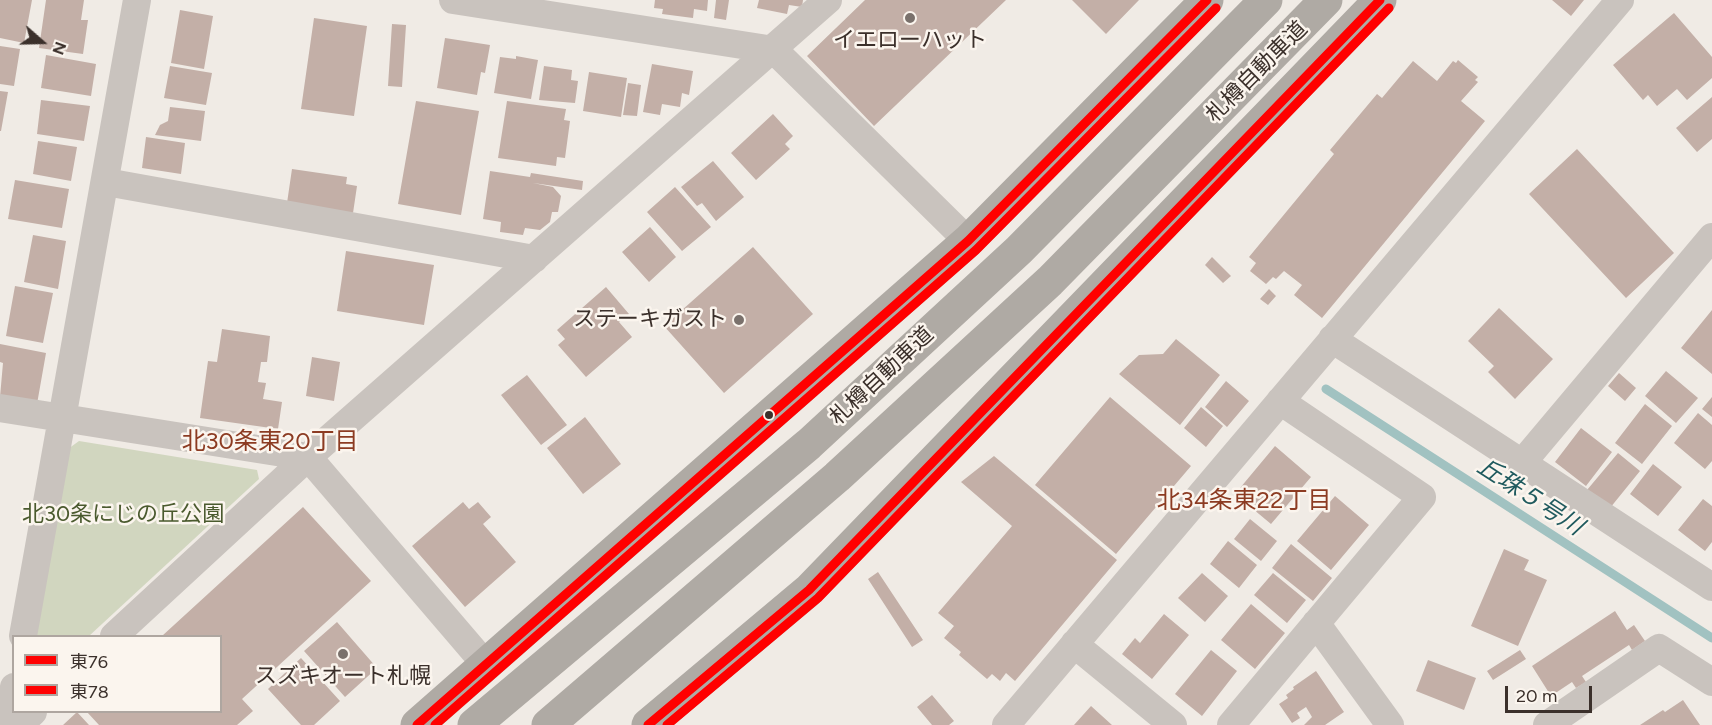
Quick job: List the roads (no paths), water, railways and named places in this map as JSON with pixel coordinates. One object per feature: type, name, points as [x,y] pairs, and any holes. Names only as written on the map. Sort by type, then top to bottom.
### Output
[{"type":"highway","points":[[417,725],[968,241],[1207,0]]},
{"type":"highway","name":"札樽自動車道","points":[[474,725],[818,436],[1018,250],[1266,0]]},
{"type":"highway","name":"札樽自動車道","points":[[548,725],[837,477],[1050,281],[1326,0]]},
{"type":"highway","points":[[648,725],[808,590],[1380,0]]},
{"type":"street","points":[[23,635],[137,0]]},
{"type":"street","points":[[453,0],[610,11],[774,50],[968,241]]},
{"type":"street","points":[[115,635],[308,457],[774,50],[828,0]]},
{"type":"street","points":[[1006,725],[1620,0]]},
{"type":"street","points":[[106,182],[534,259]]},
{"type":"street","points":[[1522,463],[1708,252]]},
{"type":"street","points":[[1332,339],[1712,588]]},
{"type":"street","points":[[1231,725],[1422,497],[1280,401]]},
{"type":"street","points":[[0,408],[308,457],[486,665]]},
{"type":"street","points":[[1316,623],[1390,725]]},
{"type":"street","points":[[1074,644],[1173,725]]},
{"type":"street","points":[[1547,725],[1659,648],[1712,682]]},
{"type":"street","points":[[7,725],[12,698]]},
{"type":"street","points":[[19,725],[31,713]]},
{"type":"waterway","name":"丘珠５号川","points":[[1326,389],[1712,638]]},
{"type":"place","name":"イエローハット","points":[[910,18]]},
{"type":"place","name":"ステーキガスト","points":[[739,320]]},
{"type":"place","name":"スズキオート札幌","points":[[343,654]]},
{"type":"district","name":"北30条東20丁目","points":[[270,442]]},
{"type":"district","name":"北34条東22丁目","points":[[1244,501]]},
{"type":"park label","name":"北30条にじの丘公園","points":[[123,515]]}]
